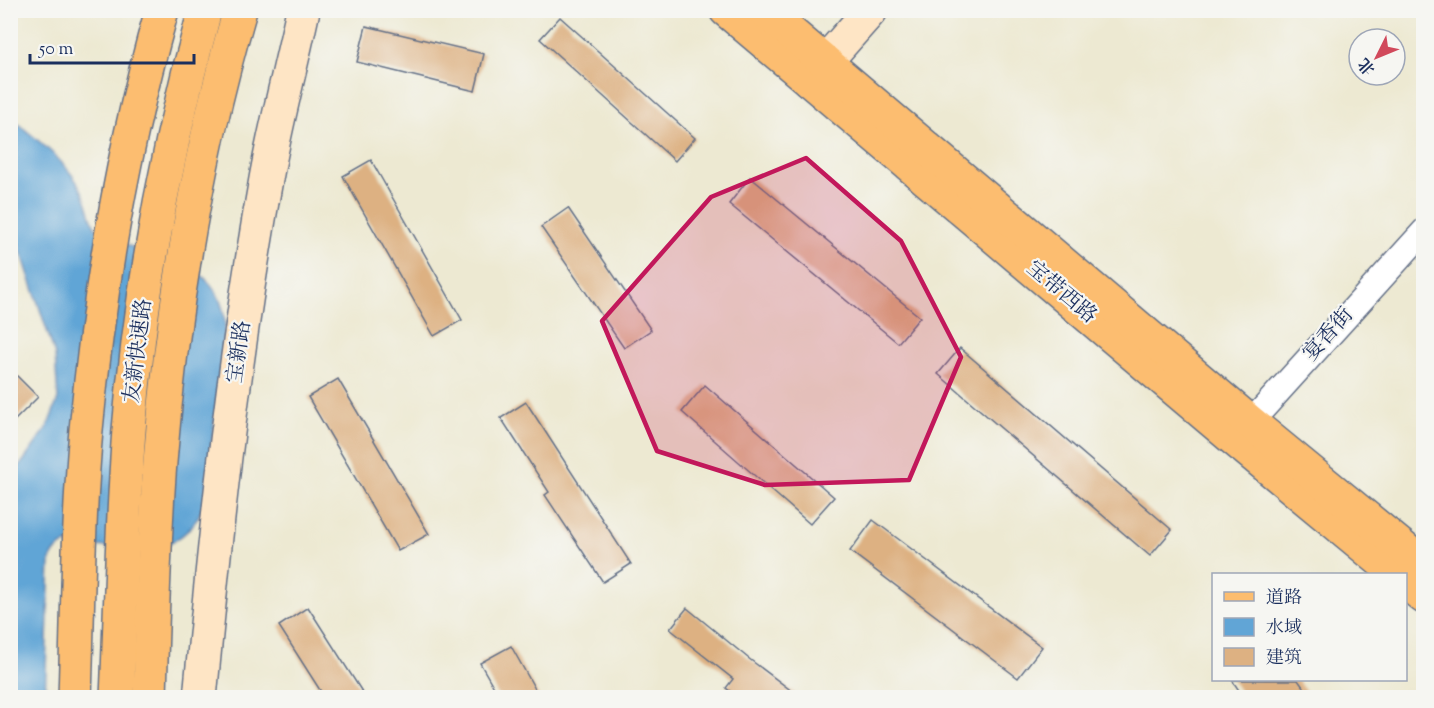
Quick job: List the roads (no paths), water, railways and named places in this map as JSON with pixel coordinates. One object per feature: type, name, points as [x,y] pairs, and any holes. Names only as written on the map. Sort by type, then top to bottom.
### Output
[{"type":"main road","name":"友新快速路","points":[[75,698],[85,443],[95,343],[113,225],[129,144],[162,10]]},
{"type":"main road","name":"友新快速路","points":[[117,698],[127,461],[138,345],[155,233],[171,150],[205,10]]},
{"type":"main road","points":[[150,698],[160,461],[176,315],[208,139],[240,10]]},
{"type":"main road","name":"宝带西路","points":[[726,10],[817,70],[1242,431],[1396,573]]},
{"type":"main road","name":"宝带西路","points":[[764,10],[817,70]]},
{"type":"main road","name":"宝带西路","points":[[1242,431],[1424,565]]},
{"type":"main road","points":[[1407,583],[1424,597]]},
{"type":"street","name":"宝新路","points":[[200,698],[211,583],[239,351],[266,178],[303,10]]},
{"type":"street","points":[[817,70],[871,10]]},
{"type":"street","name":"宴香街","points":[[1242,431],[1424,231]]},
{"type":"water","points":[[10,117],[50,151],[76,180],[85,197],[95,227],[103,237],[188,266],[211,284],[223,308],[225,328],[205,502],[196,520],[186,532],[174,541],[160,546],[130,548],[69,544],[56,550],[50,560],[45,697],[11,697],[11,478],[47,428],[58,399],[55,355],[11,221]]}]
